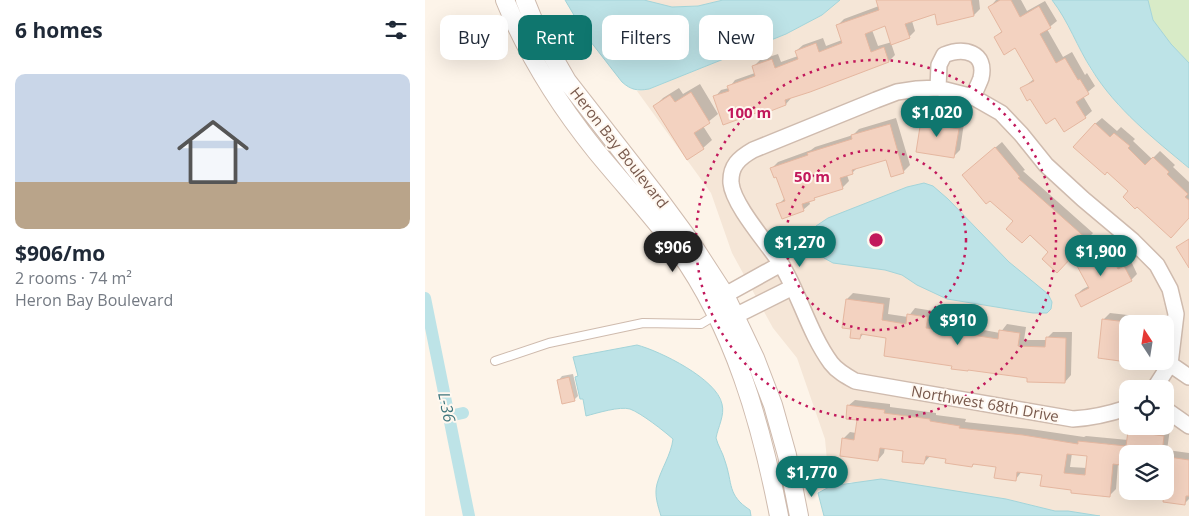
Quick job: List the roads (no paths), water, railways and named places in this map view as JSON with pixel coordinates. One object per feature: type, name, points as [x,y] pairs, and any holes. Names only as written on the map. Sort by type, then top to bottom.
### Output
[{"type":"street","name":"Heron Bay Boulevard","points":[[505,0],[519,34],[553,92],[595,150],[678,251],[715,310],[754,408],[768,458],[779,516]]},
{"type":"street","name":"Heron Bay Boulevard","points":[[525,0],[536,27],[567,81],[690,240],[725,295],[755,358],[773,405],[799,516]]},
{"type":"street","points":[[937,88],[939,65],[944,55],[954,51],[965,50],[976,56],[981,66],[981,78],[973,97]]},
{"type":"street","points":[[781,264],[725,295],[715,310],[735,316],[793,287],[781,264],[738,203],[731,184],[733,169],[739,158],[753,150],[897,92],[937,88],[973,97],[1001,113],[1046,165],[1157,265],[1169,288],[1176,314],[1174,331]]},
{"type":"street","name":"Northwest 68th Drive","points":[[793,287],[813,334],[831,364],[844,376],[855,381],[1073,419],[1091,418],[1119,411]]},
{"type":"street","points":[[1174,367],[1189,377]]},
{"type":"street","points":[[1174,415],[1189,426]]},
{"type":"lane","points":[[495,361],[549,343],[643,324],[701,324],[711,318],[715,310]]},
{"type":"water","points":[[565,0],[644,0],[672,7],[698,6],[723,0],[840,0],[822,15],[773,39],[773,15],[699,15],[699,60],[721,60],[649,89],[641,90],[628,87],[605,60],[689,60],[689,15],[602,15],[602,56],[592,43],[592,15],[574,15]]},
{"type":"water","points":[[1052,0],[1148,0],[1153,20],[1171,44],[1189,63],[1189,168],[1136,123],[1112,98],[1092,70]]},
{"type":"water","points":[[924,183],[933,186],[948,199],[1009,262],[1048,294],[1052,302],[1051,309],[1047,313],[1033,313],[947,299],[917,285],[902,275],[885,270],[833,263],[824,258],[816,247],[811,233],[816,226],[828,218],[907,187]]},
{"type":"water","points":[[637,345],[659,353],[686,367],[710,385],[718,395],[723,412],[716,438],[734,494],[750,510],[751,516],[661,516],[656,488],[673,439],[646,418],[630,409],[615,409],[586,416],[583,399],[580,399],[575,377],[578,376],[573,357]]},
{"type":"water","points":[[881,479],[1006,499],[1055,511],[1100,516],[824,516],[818,493],[831,486]]},
{"type":"waterway","name":"L-36","points":[[425,298],[469,516]]},
{"type":"waterway","points":[[449,416],[463,413]]}]
